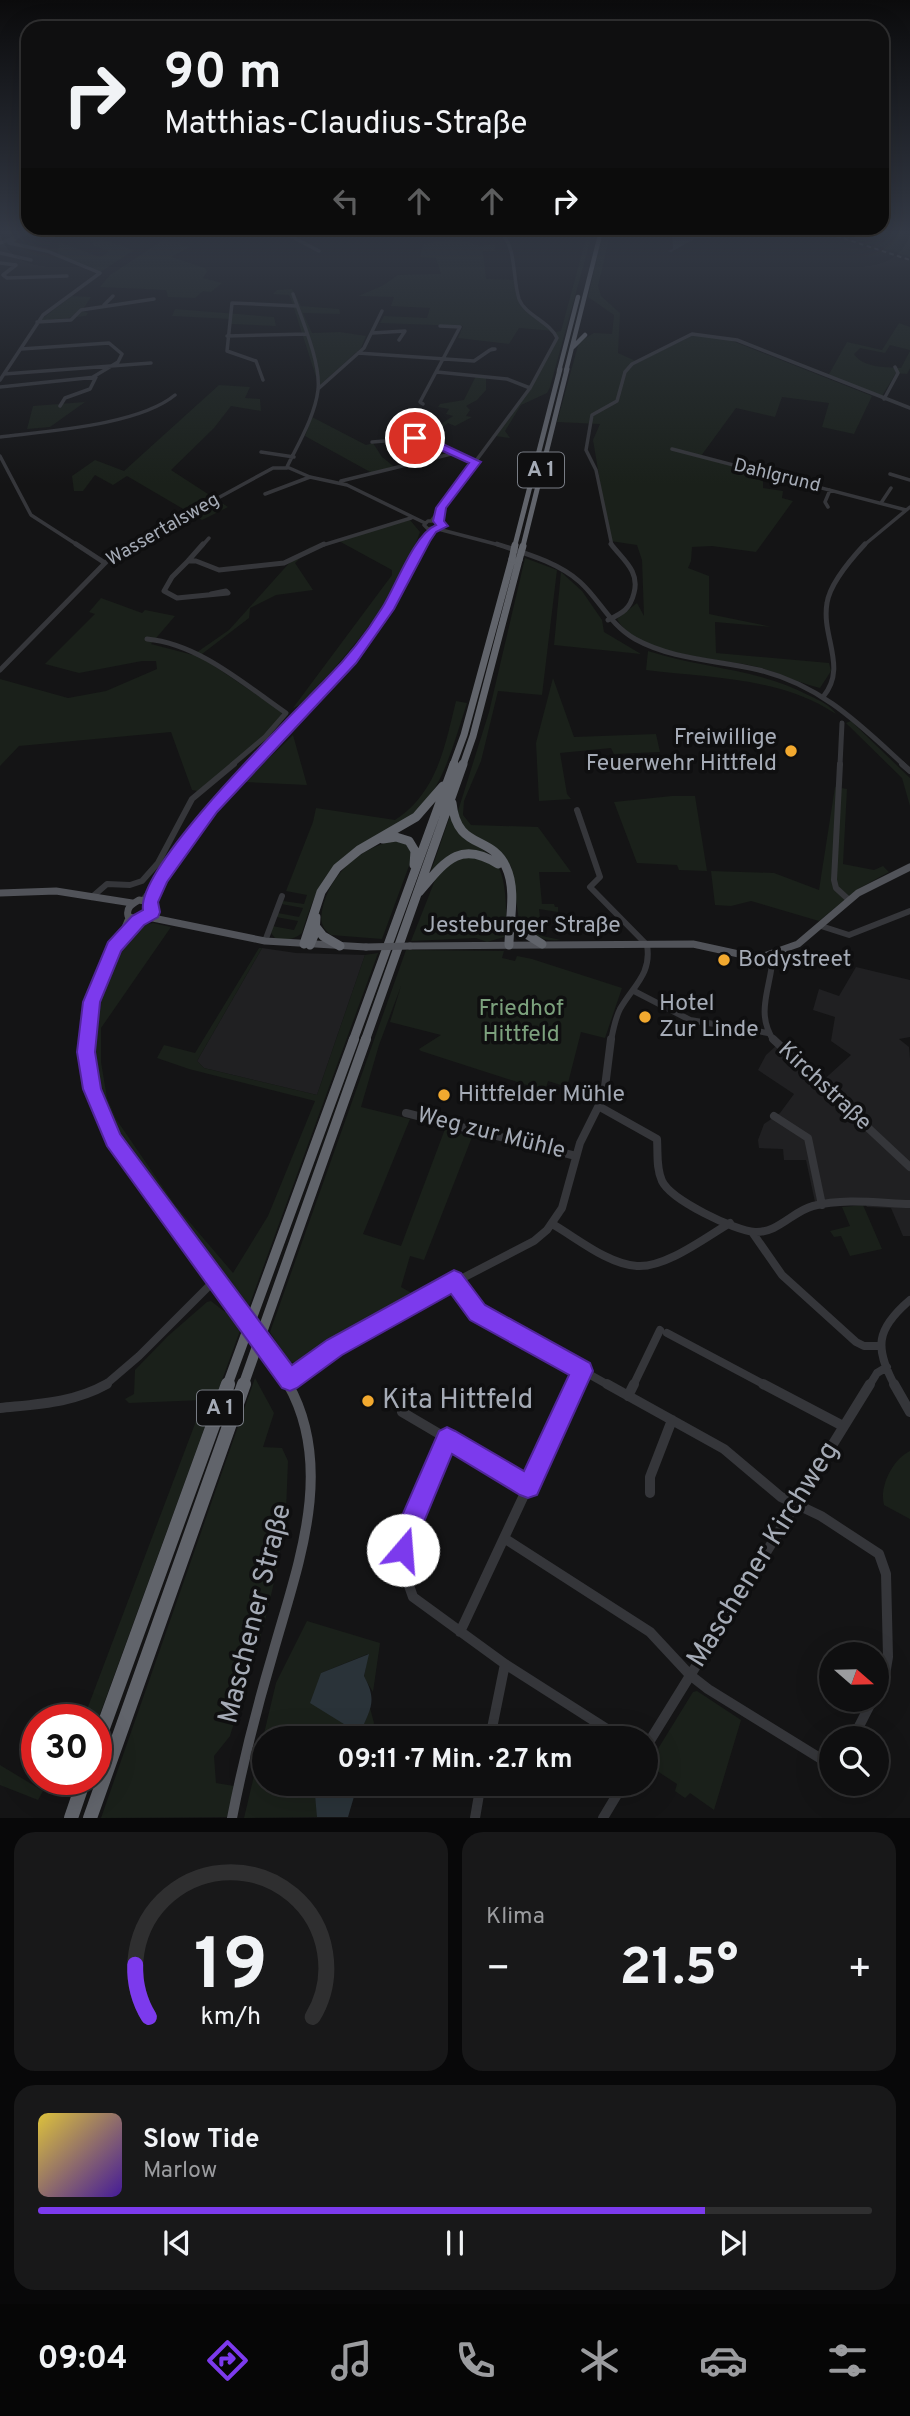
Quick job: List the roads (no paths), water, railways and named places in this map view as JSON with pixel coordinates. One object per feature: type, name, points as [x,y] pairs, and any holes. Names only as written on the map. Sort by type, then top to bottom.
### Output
[{"type":"highway","name":"A 1","points":[[90,1818],[483,702],[537,457],[575,316]]},
{"type":"highway","name":"A 1","points":[[519,546],[580,316]]},
{"type":"highway","points":[[572,348],[585,335]]},
{"type":"highway","points":[[549,394],[556,385]]},
{"type":"highway","points":[[535,449],[537,457]]},
{"type":"highway","name":"A 1","points":[[112,1704],[449,779],[476,698],[516,560]]},
{"type":"highway","points":[[307,945],[321,892],[332,874],[350,856],[420,813],[449,779]]},
{"type":"highway","points":[[452,794],[453,816],[457,828],[469,839],[496,854],[505,866],[513,923],[511,945]]},
{"type":"highway","points":[[375,841],[396,837],[412,844],[415,851],[412,878]]},
{"type":"highway","points":[[416,895],[444,862],[463,853],[490,858],[498,863],[508,876]]},
{"type":"highway","points":[[307,945],[316,927],[315,912]]},
{"type":"highway","points":[[513,923],[523,935],[542,944]]},
{"type":"highway","points":[[316,927],[323,936],[340,946]]},
{"type":"highway","points":[[71,1818],[79,1795]]},
{"type":"main road","name":"Jesteburger Straße","points":[[148,907],[177,921],[265,941],[307,945],[366,947],[693,944],[748,956],[773,954],[798,944],[849,900],[884,878],[910,867]]},
{"type":"main road","points":[[0,893],[44,891],[92,897],[138,920],[148,907],[101,900]]},
{"type":"main road","name":"Maschener Straße","points":[[132,903],[96,986],[88,1018],[86,1052],[92,1089],[104,1122],[125,1158],[290,1380],[301,1408],[309,1443],[311,1502],[301,1554],[251,1731],[232,1818]]},
{"type":"main road","name":"Maschener Straße","points":[[114,947],[138,920]]},
{"type":"street","points":[[0,380],[37,322],[45,316]]},
{"type":"street","points":[[37,322],[71,320],[75,316]]},
{"type":"street","points":[[230,316],[227,351],[256,361],[262,380]]},
{"type":"street","points":[[301,316],[318,389]]},
{"type":"street","points":[[288,465],[318,389],[358,353],[380,316]]},
{"type":"street","points":[[148,907],[160,879],[224,793],[351,660],[388,609],[425,540],[437,525],[441,508],[530,388],[557,336],[535,316]]},
{"type":"street","points":[[423,404],[420,402],[460,327],[440,326]]},
{"type":"street","points":[[372,333],[405,331],[399,341]]},
{"type":"street","points":[[228,336],[307,334]]},
{"type":"street","points":[[607,618],[627,609],[634,600],[636,576],[611,545],[596,470],[586,447],[592,415],[617,401],[625,372],[632,364],[687,336],[696,334],[737,340],[910,408]]},
{"type":"street","points":[[0,387],[93,377],[118,362],[122,354],[109,342],[21,349]]},
{"type":"street","points":[[358,353],[474,360],[489,350]]},
{"type":"street","points":[[4,374],[151,363]]},
{"type":"street","points":[[884,399],[898,373],[895,367]]},
{"type":"street","points":[[437,372],[507,379],[530,388]]},
{"type":"street","points":[[60,406],[65,398],[90,389],[96,377],[93,377]]},
{"type":"street","points":[[0,437],[66,429],[153,410],[175,395]]},
{"type":"street","points":[[372,442],[422,438],[475,462]]},
{"type":"street","name":"Dahlgrund","points":[[672,449],[908,508]]},
{"type":"street","points":[[261,452],[293,457]]},
{"type":"street","points":[[335,482],[454,453]]},
{"type":"street","points":[[0,456],[31,514],[105,563]]},
{"type":"street","name":"Wassertalsweg","points":[[0,670],[105,563],[147,535],[278,466],[288,465],[310,477],[335,482]]},
{"type":"street","points":[[890,474],[910,480]]},
{"type":"street","points":[[265,494],[310,477]]},
{"type":"street","points":[[335,482],[347,485],[425,526],[437,525],[564,570],[585,587],[607,618],[625,634],[654,648],[760,670],[820,695],[853,716],[910,771]]},
{"type":"street","points":[[881,503],[891,488]]},
{"type":"street","points":[[828,508],[825,502],[830,490]]},
{"type":"street","points":[[820,695],[828,692],[834,662],[827,609],[831,593],[856,553],[871,536],[908,508]]},
{"type":"street","points":[[188,561],[196,561],[219,570],[287,562],[333,540],[411,518]]},
{"type":"street","points":[[425,526],[437,525]]},
{"type":"street","points":[[425,526],[425,540]]},
{"type":"street","points":[[209,538],[165,586],[167,595],[177,598],[211,594]]},
{"type":"street","points":[[92,897],[102,884],[109,881],[130,885],[144,880],[169,844],[194,796],[245,754],[286,713],[206,659],[169,640],[147,639]]},
{"type":"street","points":[[842,723],[834,880],[836,888],[849,900]]},
{"type":"street","points":[[290,1380],[334,1348],[454,1280],[534,1241],[554,1225],[565,1205],[576,1156],[600,1107],[606,1088],[618,1012],[645,975],[650,954],[647,945],[590,887],[600,877],[578,810]]},
{"type":"street","points":[[265,941],[282,895]]},
{"type":"street","points":[[821,926],[849,935],[910,911]]},
{"type":"street","name":"Kirchstraße","points":[[773,954],[774,972],[761,1009],[768,1033],[807,1073],[910,1167]]},
{"type":"street","points":[[634,991],[690,1020],[768,1033]]},
{"type":"street","points":[[748,1031],[763,1021]]},
{"type":"street","points":[[600,1107],[657,1139],[659,1170],[666,1188],[752,1232],[767,1230],[804,1208],[869,1202],[910,1204]]},
{"type":"street","name":"Weg zur Mühle","points":[[406,1113],[576,1156]]},
{"type":"street","points":[[774,1116],[805,1134],[810,1144],[822,1205]]},
{"type":"street","points":[[554,1225],[636,1266],[648,1265],[677,1253],[730,1223]]},
{"type":"street","points":[[752,1232],[782,1275],[856,1342],[864,1346],[880,1346]]},
{"type":"street","points":[[0,1408],[69,1399],[95,1391],[126,1368],[215,1280]]},
{"type":"street","points":[[454,1280],[478,1312],[724,1449],[781,1497],[821,1516],[850,1537],[872,1547],[884,1563],[887,1642]]},
{"type":"street","points":[[910,1300],[888,1318],[880,1334],[880,1346],[887,1367],[910,1412]]},
{"type":"street","points":[[628,1396],[663,1331],[843,1426]]},
{"type":"street","name":"Maschener Kirchweg","points":[[658,1727],[843,1426],[877,1373],[887,1367]]},
{"type":"street","points":[[460,1632],[582,1371]]},
{"type":"street","points":[[402,1412],[528,1486]]},
{"type":"street","points":[[650,1493],[650,1477],[672,1420]]},
{"type":"street","points":[[447,1439],[404,1541],[407,1586],[413,1597],[460,1632],[602,1726]]},
{"type":"street","points":[[504,1538],[650,1632],[690,1675],[708,1689],[819,1758]]},
{"type":"street","points":[[493,1726],[505,1664]]},
{"type":"street","points":[[475,1818],[479,1796]]},
{"type":"street","points":[[603,1818],[616,1796]]},
{"type":"place","name":"Freiwillige Feuerwehr Hittfeld","points":[[791,751]]},
{"type":"place","name":"Bodystreet","points":[[724,960]]},
{"type":"place","name":"Hotel Zur Linde","points":[[645,1017]]},
{"type":"place","name":"Hittfelder Mühle","points":[[444,1095]]},
{"type":"place","name":"Kita Hittfeld","points":[[368,1401]]},
{"type":"park label","name":"Friedhof Hittfeld","points":[[521,1022]]}]
